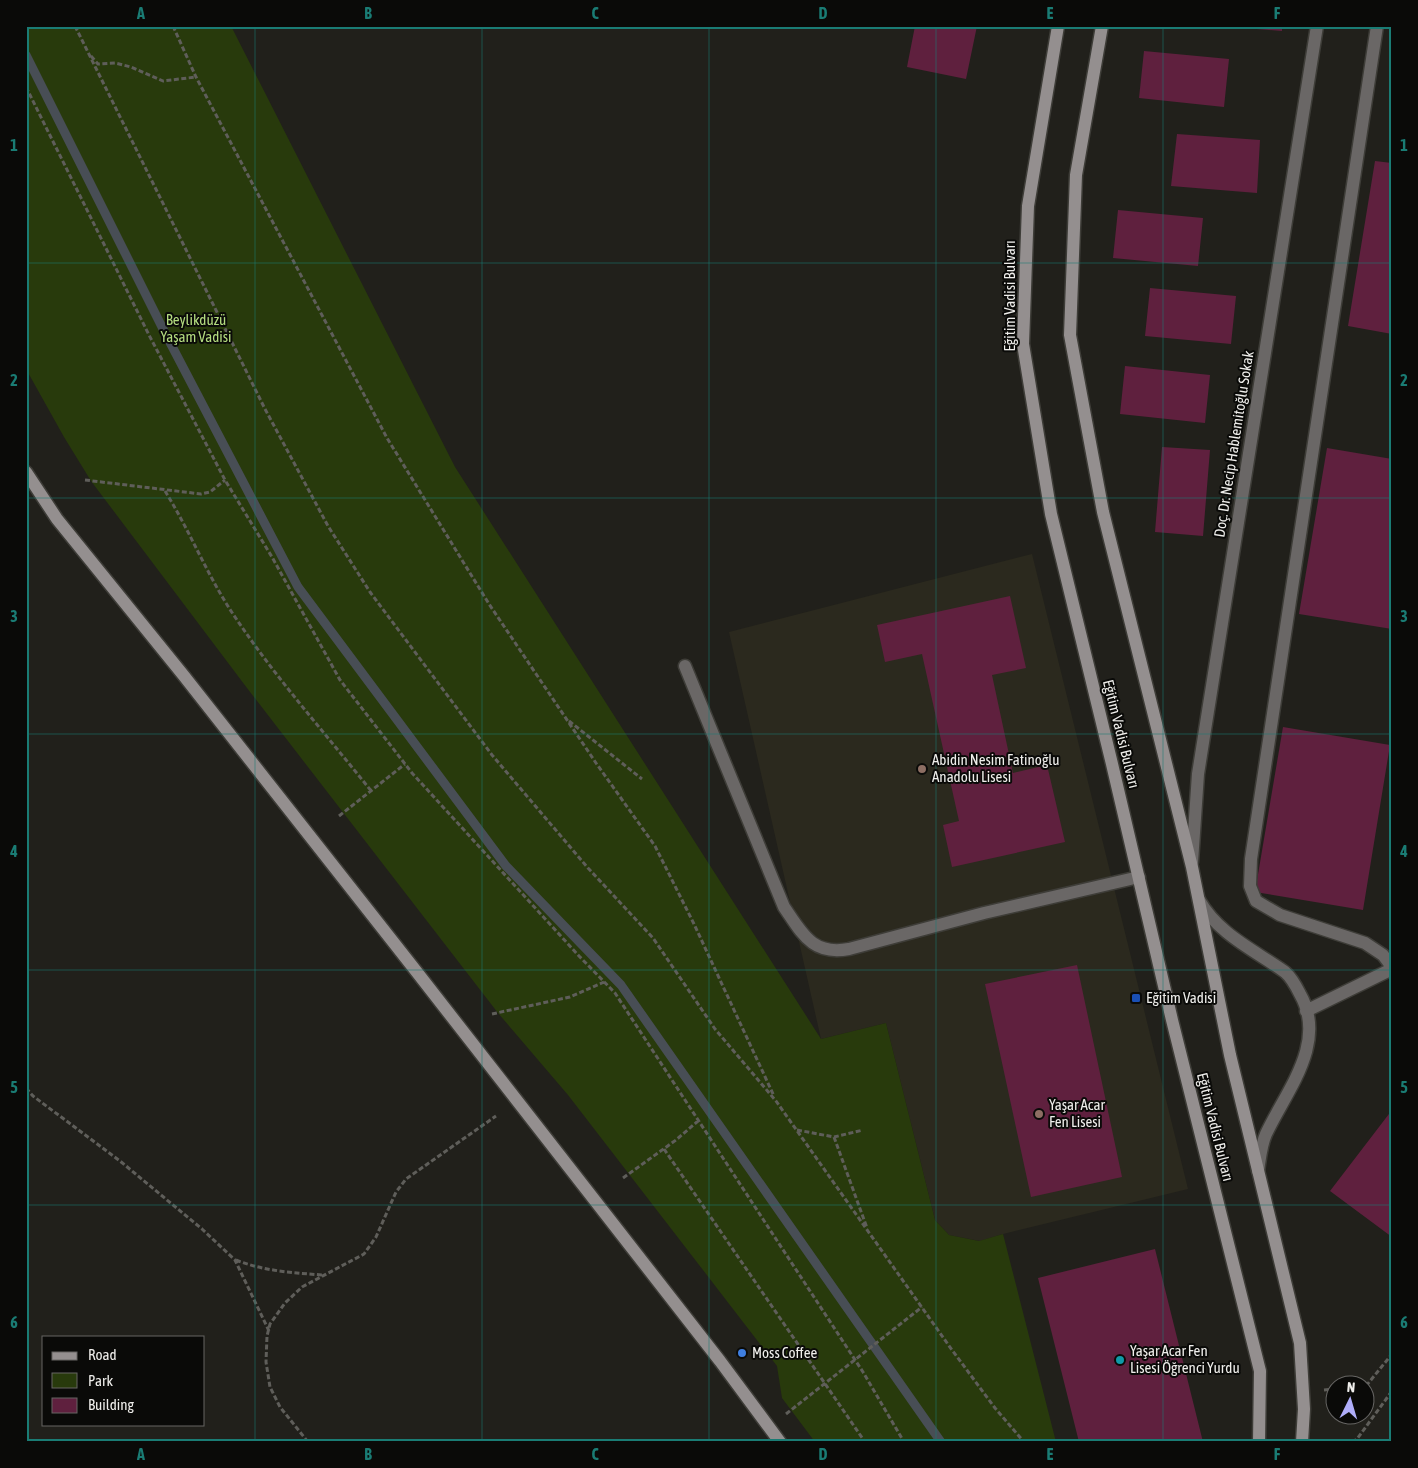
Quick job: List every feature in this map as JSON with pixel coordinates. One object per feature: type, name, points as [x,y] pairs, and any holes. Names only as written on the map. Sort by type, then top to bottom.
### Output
[{"type":"main road","name":"Eğitim Vadisi Bulvarı","points":[[1058,26],[1028,206],[1023,344],[1051,514],[1172,1020],[1260,1372],[1259,1442]]},
{"type":"main road","name":"Eğitim Vadisi Bulvarı","points":[[1102,26],[1076,175],[1070,334],[1103,512],[1192,867],[1230,1055],[1300,1343],[1304,1409],[1302,1442]]},
{"type":"main road","points":[[26,472],[57,519],[184,676],[422,979],[780,1442]]},
{"type":"street","name":"Doç. Dr. Necip Hablemitoğlu Sokak","points":[[1192,867],[1198,774],[1317,26]]},
{"type":"street","points":[[1306,1011],[1392,968],[1383,955],[1365,943],[1280,915],[1256,901],[1250,886],[1250,858],[1377,26]]},
{"type":"street","points":[[685,666],[784,907],[807,939],[817,947],[830,951],[849,950],[984,912],[1139,877]]},
{"type":"street","points":[[1198,897],[1207,914],[1231,937],[1290,976],[1304,1001],[1310,1023],[1309,1044],[1300,1071],[1265,1136],[1258,1171]]},
{"type":"path","points":[[74,26],[265,408],[328,526],[370,592],[492,754],[588,868],[653,938],[715,1029],[776,1101],[994,1408],[1024,1442]]},
{"type":"path","points":[[173,26],[196,77],[387,438],[489,604],[655,846],[694,924],[776,1101]]},
{"type":"path","points":[[87,51],[98,64],[115,63],[131,67],[163,81],[196,77]]},
{"type":"path","points":[[26,87],[149,335],[225,480],[272,557],[340,680],[406,764],[615,993],[854,1359],[904,1442]]},
{"type":"path","points":[[85,480],[201,494],[210,492],[225,480]]},
{"type":"path","points":[[165,491],[233,614],[263,656],[372,792]]},
{"type":"path","points":[[567,719],[642,779]]},
{"type":"path","points":[[339,816],[372,792],[380,782],[406,764]]},
{"type":"path","points":[[492,1014],[570,997],[604,982]]},
{"type":"path","points":[[26,1088],[33,1096],[120,1161],[202,1229],[235,1260],[269,1331]]},
{"type":"path","points":[[308,1442],[280,1406],[270,1387],[266,1362],[270,1324],[286,1303],[302,1287],[364,1254],[376,1237],[396,1192],[406,1179],[496,1116]]},
{"type":"path","points":[[623,1178],[664,1149],[698,1121]]},
{"type":"path","points":[[796,1130],[834,1137],[863,1130]]},
{"type":"path","points":[[834,1137],[869,1232]]},
{"type":"path","points":[[664,1149],[865,1442]]},
{"type":"path","points":[[235,1260],[251,1266],[280,1271],[324,1275]]},
{"type":"path","points":[[785,1414],[922,1307]]},
{"type":"path","points":[[1374,1376],[1392,1354]]},
{"type":"path","points":[[1352,1442],[1357,1439],[1392,1391]]},
{"type":"shaded area","points":[[1032,554],[1188,1189],[980,1241],[949,1235],[935,1220],[886,1023],[821,1039],[729,632]]},
{"type":"green space","name":"Beylikdüzü Yaşam Vadisi","points":[[26,26],[231,26],[455,467],[821,1039],[886,1023],[935,1220],[949,1235],[979,1241],[1003,1234],[1056,1442],[815,1442],[782,1398],[777,1366],[568,1095],[498,1013],[247,688],[91,481],[26,369]]},
{"type":"building","points":[[915,26],[977,26],[966,79],[907,67]]},
{"type":"building","points":[[1245,26],[1282,26],[1282,31],[1244,28]]},
{"type":"building","points":[[1144,51],[1229,59],[1224,107],[1139,98]]},
{"type":"building","points":[[1177,134],[1260,140],[1257,193],[1171,186]]},
{"type":"building","points":[[1375,161],[1392,163],[1392,334],[1348,326]]},
{"type":"building","points":[[1118,210],[1203,218],[1198,266],[1113,258]]},
{"type":"building","points":[[1150,288],[1236,296],[1231,344],[1145,336]]},
{"type":"building","points":[[1125,366],[1210,375],[1205,423],[1120,414]]},
{"type":"building","points":[[1162,447],[1210,450],[1203,536],[1155,532]]},
{"type":"building","points":[[1327,448],[1392,459],[1392,629],[1299,614]]},
{"type":"building","points":[[1010,596],[1026,668],[992,675],[1013,773],[1047,765],[1065,842],[952,867],[943,825],[959,821],[922,654],[885,662],[877,625]]},
{"type":"building","points":[[1283,727],[1390,745],[1363,910],[1255,892]]},
{"type":"building","name":"Yaşar Acar Fen Lisesi","points":[[1077,965],[1122,1177],[1031,1197],[985,984]]},
{"type":"building","points":[[1392,1110],[1392,1237],[1330,1191]]},
{"type":"building","name":"Yaşar Acar Fen Lisesi Öğrenci Yurdu","points":[[1155,1249],[1203,1442],[1079,1442],[1038,1278]]},
{"type":"waterway","points":[[26,55],[164,331],[298,587],[506,866],[621,985],[941,1442]]},
{"type":"place","name":"Abidin Nesim Fatinoğlu Anadolu Lisesi","points":[[922,769]]},
{"type":"place","name":"Eğitim Vadisi","points":[[1136,998]]},
{"type":"place","name":"Yaşar Acar Fen Lisesi","points":[[1039,1114]]},
{"type":"place","name":"Moss Coffee","points":[[742,1353]]},
{"type":"place","name":"Yaşar Acar Fen Lisesi Öğrenci Yurdu","points":[[1120,1360]]}]
